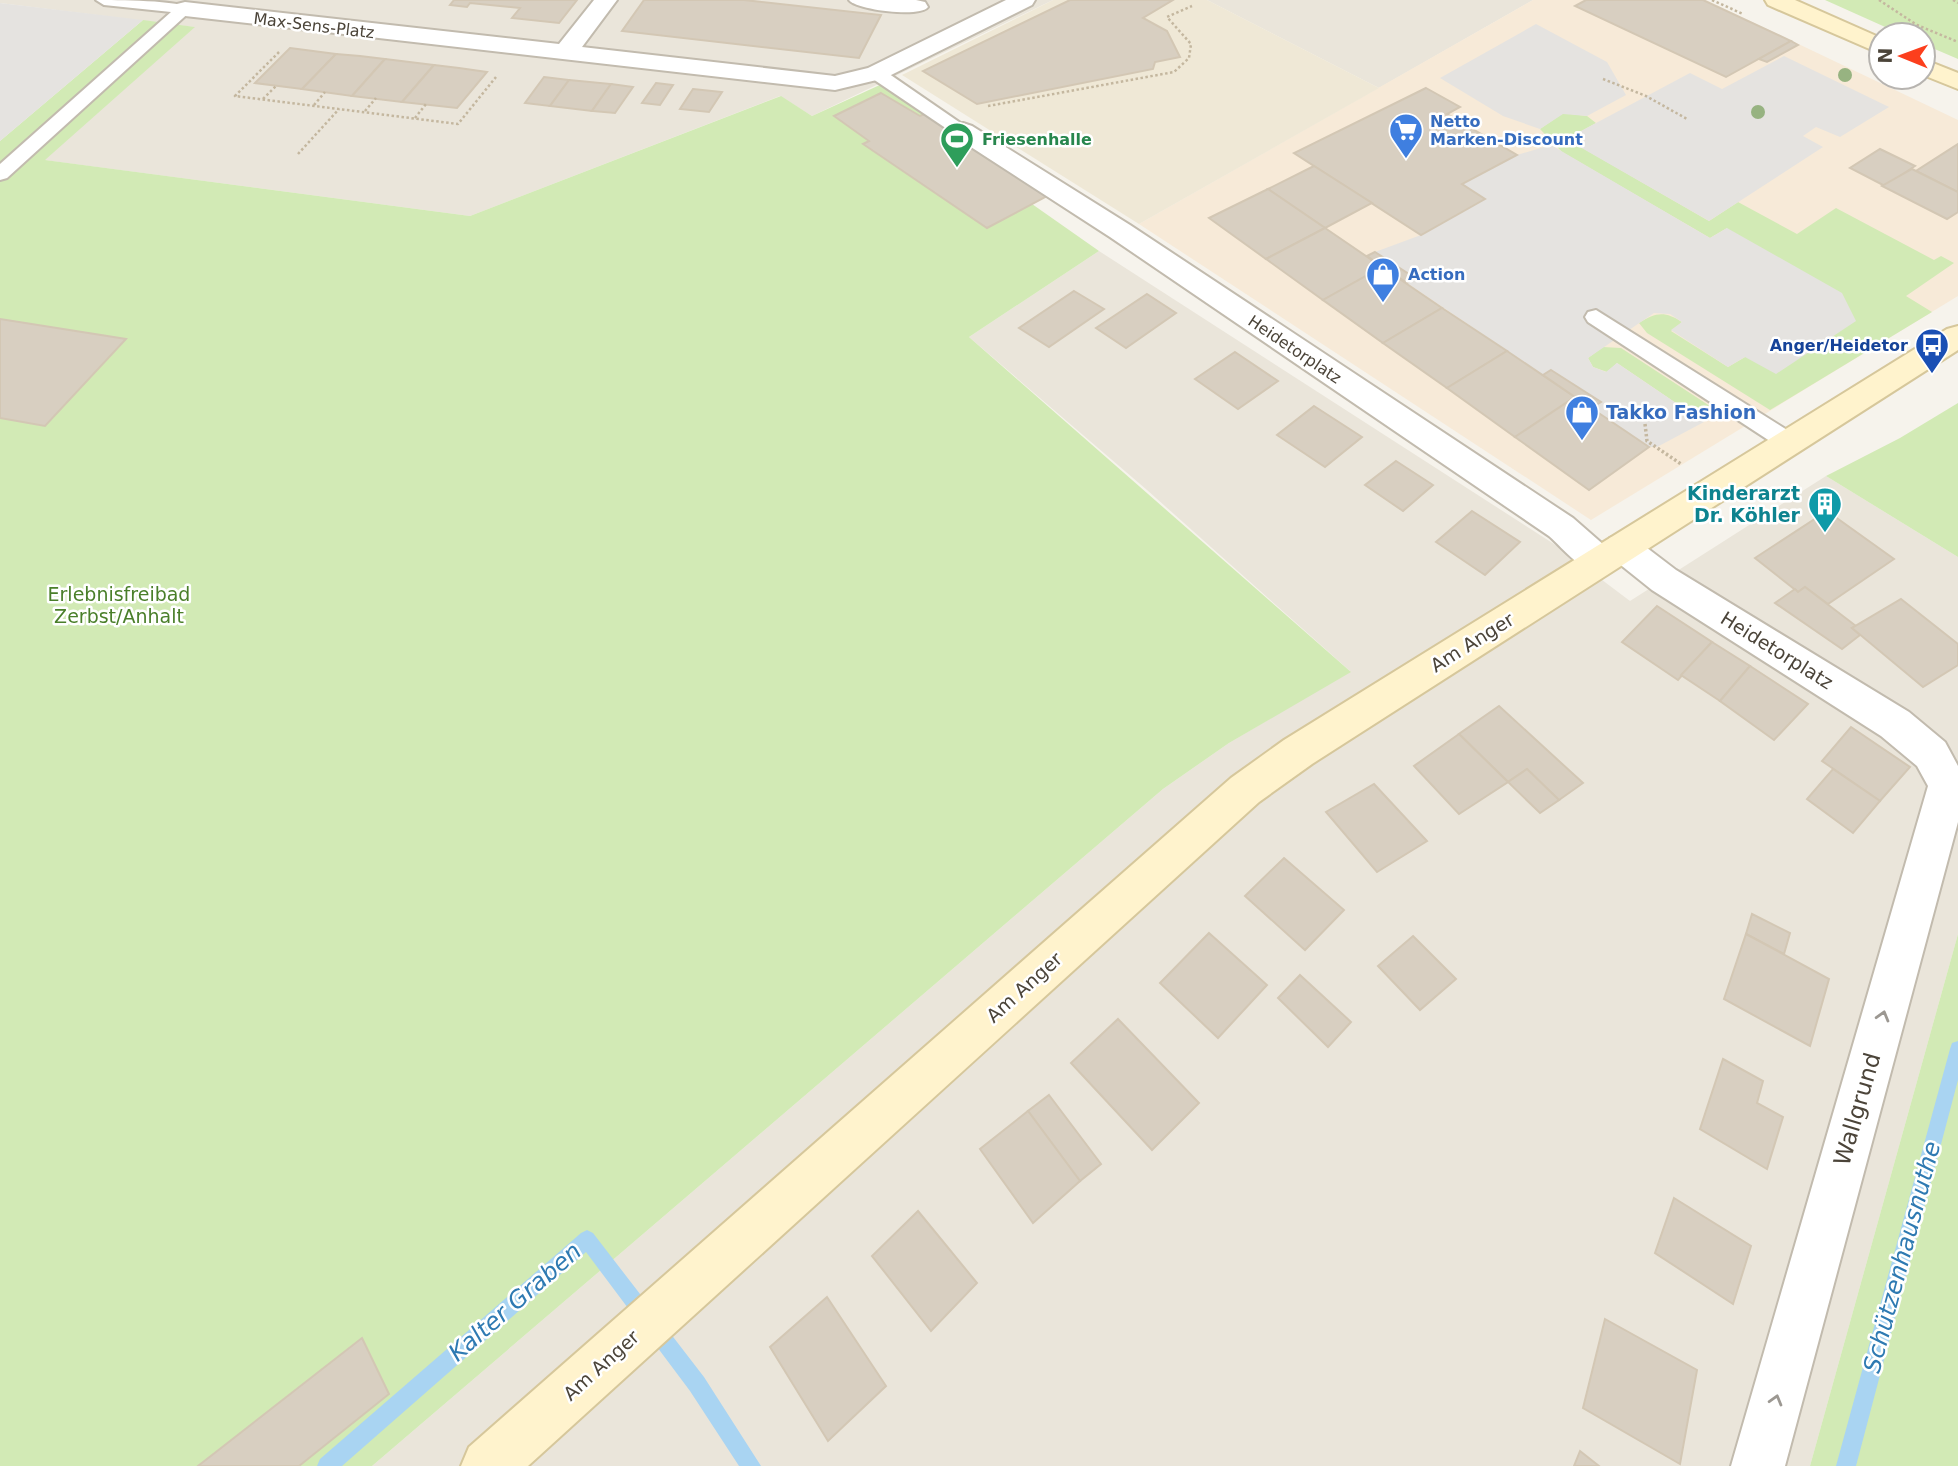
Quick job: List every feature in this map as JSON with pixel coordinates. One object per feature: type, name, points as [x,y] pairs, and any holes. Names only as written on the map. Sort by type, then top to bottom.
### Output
[{"type":"street","points":[[564,54],[607,0]]},
{"type":"street","points":[[860,0],[916,7]]},
{"type":"street","name":"Max-Sens-Platz","points":[[190,5],[564,54],[835,83],[870,75],[1024,0]]},
{"type":"street","points":[[1776,0],[1867,41]]},
{"type":"street","points":[[1937,72],[1958,82]]},
{"type":"street","name":"Heidetorplatz","points":[[971,119],[1120,231],[1561,527],[1664,580],[1895,724],[1931,754]]},
{"type":"street","points":[[1611,554],[1958,336]]},
{"type":"street","name":"Am Anger","points":[[488,1466],[1245,790],[1298,751],[1611,554]]},
{"type":"street","name":"Wallgrund","points":[[1758,1466],[1948,785],[1931,754]]},
{"type":"lane","points":[[104,0],[190,5]]},
{"type":"lane","points":[[0,174],[190,5]]},
{"type":"lane","points":[[870,75],[971,119]]},
{"type":"lane","points":[[1596,317],[1787,441]]},
{"type":"path","points":[[1879,0],[1916,25],[1958,42]]},
{"type":"path","points":[[1953,0],[1958,3]]},
{"type":"path","points":[[971,119],[1174,72],[1186,64],[1192,55],[1191,44],[1182,30],[1167,17],[1192,6]]},
{"type":"path","points":[[283,49],[235,96],[458,124],[499,74]]},
{"type":"path","points":[[1603,79],[1646,96],[1687,119]]},
{"type":"path","points":[[263,100],[276,86]]},
{"type":"path","points":[[314,106],[325,92]]},
{"type":"path","points":[[364,112],[376,98]]},
{"type":"path","points":[[414,118],[426,104]]},
{"type":"path","points":[[298,154],[339,109]]},
{"type":"path","points":[[1645,424],[1647,441],[1687,468]]},
{"type":"shaded area","points":[[0,0],[1053,0],[812,116],[780,96],[470,216],[44,160],[194,27],[0,3]]},
{"type":"shaded area","points":[[1053,0],[1207,0],[1379,88],[1139,224],[902,75]]},
{"type":"shaded area","points":[[1207,0],[1533,0],[1379,88]]},
{"type":"shaded area","points":[[1533,0],[1706,0],[1867,77],[1867,91],[1897,91],[1958,120],[1958,296],[1591,520],[1139,224]]},
{"type":"shaded area","points":[[0,3],[143,20],[0,141]]},
{"type":"shaded area","points":[[1536,24],[1607,62],[1626,95],[1587,116],[1563,114],[1540,129],[1503,116],[1440,78]]},
{"type":"shaded area","points":[[1784,56],[1889,107],[1840,137],[1816,127],[1803,136],[1823,147],[1709,221],[1566,139],[1690,73],[1722,89]]},
{"type":"shaded area","points":[[1551,145],[1710,238],[1727,228],[1842,293],[1856,321],[1776,374],[1745,357],[1728,367],[1671,330],[1682,322],[1670,314],[1654,313],[1588,358],[1593,367],[1606,372],[1617,363],[1704,422],[1657,447],[1649,447],[1591,408],[1600,402],[1552,370],[1543,375],[1407,283],[1415,278],[1375,252],[1421,235],[1485,199],[1462,184],[1517,155]]},
{"type":"shaded area","points":[[1099,251],[1557,546],[1630,601],[1826,476],[1958,557],[1958,934],[1810,1466],[372,1466],[1163,789],[1229,743],[1350,671],[1147,490],[969,337]]},
{"type":"green space","points":[[1825,0],[1958,0],[1958,59],[1937,50],[1937,21],[1872,21]]},
{"type":"green space","name":"Erlebnisfreibad Zerbst/Anhalt","points":[[143,20],[195,27],[45,160],[470,216],[781,96],[812,116],[882,84],[1051,194],[1032,204],[1099,251],[969,337],[1351,672],[1229,743],[1163,789],[372,1466],[0,1466],[0,141]]},
{"type":"green space","points":[[1563,113],[1587,116],[1596,123],[1567,139],[1709,221],[1738,202],[1797,234],[1836,208],[1934,260],[1941,256],[1954,263],[1906,296],[1932,312],[1770,410],[1647,333],[1639,323],[1656,315],[1671,316],[1682,322],[1671,331],[1728,367],[1745,357],[1727,228],[1710,238],[1562,152],[1540,129]]},
{"type":"green space","points":[[1603,347],[1621,348],[1716,410],[1701,420],[1617,363],[1607,372],[1593,367],[1588,358]]},
{"type":"green space","points":[[1958,403],[1958,557],[1826,476],[1900,438]]},
{"type":"green space","points":[[1958,934],[1958,1466],[1810,1466]]},
{"type":"building","points":[[454,0],[577,0],[559,23],[512,18],[520,8],[470,3],[467,7],[450,5]]},
{"type":"building","points":[[644,0],[744,0],[881,15],[859,58],[622,31]]},
{"type":"building","points":[[1070,0],[1173,0],[1143,18],[1167,31],[1180,57],[1155,62],[1153,69],[977,104],[923,71]]},
{"type":"building","points":[[1586,0],[1703,0],[1791,41],[1726,77],[1575,6]]},
{"type":"building","points":[[1791,41],[1798,45],[1767,62],[1759,59]]},
{"type":"building","points":[[290,48],[336,54],[302,89],[255,83]]},
{"type":"building","points":[[336,54],[385,59],[352,96],[302,89]]},
{"type":"building","points":[[385,59],[434,65],[402,102],[352,96]]},
{"type":"building","points":[[434,65],[487,72],[457,108],[402,102]]},
{"type":"building","points":[[544,77],[569,80],[550,106],[525,103]]},
{"type":"building","points":[[569,80],[611,84],[592,111],[550,106]]},
{"type":"building","points":[[656,83],[673,85],[660,105],[642,103]]},
{"type":"building","points":[[611,84],[633,87],[615,113],[592,111]]},
{"type":"building","name":"Netto Marken-Discount","points":[[1426,88],[1460,107],[1447,114],[1517,155],[1462,184],[1485,199],[1421,235],[1294,153]]},
{"type":"building","points":[[693,89],[722,92],[709,112],[680,109]]},
{"type":"building","name":"Friesenhalle","points":[[881,93],[920,116],[927,113],[1051,194],[987,228],[863,144],[869,141],[834,116]]},
{"type":"building","points":[[1958,144],[1958,192],[1916,171]]},
{"type":"building","points":[[1880,149],[1915,166],[1885,186],[1850,168]]},
{"type":"building","points":[[1314,166],[1372,203],[1325,228],[1268,189]]},
{"type":"building","points":[[1912,169],[1958,192],[1958,212],[1947,219],[1882,186]]},
{"type":"building","points":[[1268,189],[1325,228],[1266,259],[1209,218]]},
{"type":"building","points":[[1325,228],[1382,267],[1323,300],[1266,259]]},
{"type":"building","points":[[1375,252],[1415,278],[1407,283],[1367,256]]},
{"type":"building","name":"Action","points":[[1382,267],[1442,308],[1383,343],[1323,300]]},
{"type":"building","points":[[1074,291],[1104,309],[1049,347],[1019,328]]},
{"type":"building","points":[[1147,294],[1176,313],[1126,348],[1096,328]]},
{"type":"building","points":[[1442,308],[1507,351],[1447,388],[1383,343]]},
{"type":"building","points":[[0,319],[126,339],[45,426],[0,418]]},
{"type":"building","points":[[1507,351],[1575,397],[1515,437],[1447,388]]},
{"type":"building","points":[[1235,352],[1278,381],[1238,409],[1195,379]]},
{"type":"building","points":[[1551,370],[1601,402],[1591,408],[1543,375]]},
{"type":"building","name":"Takko Fashion","points":[[1575,397],[1649,447],[1589,490],[1515,437]]},
{"type":"building","points":[[1314,406],[1362,437],[1325,467],[1277,435]]},
{"type":"building","points":[[1396,461],[1433,485],[1403,511],[1365,485]]},
{"type":"building","points":[[1472,511],[1520,542],[1485,575],[1436,542]]},
{"type":"building","name":"Kinderarzt Dr. Köhler","points":[[1827,511],[1894,559],[1828,604],[1805,587],[1798,592],[1755,558]]},
{"type":"building","points":[[1805,587],[1856,626],[1852,628],[1860,635],[1842,649],[1775,603],[1795,589],[1798,592]]},
{"type":"building","points":[[1901,599],[1958,644],[1958,665],[1923,687],[1852,628]]},
{"type":"building","points":[[1657,606],[1712,642],[1678,680],[1622,642]]},
{"type":"building","points":[[1712,642],[1750,666],[1720,701],[1681,675]]},
{"type":"building","points":[[1750,666],[1808,704],[1774,740],[1720,701]]},
{"type":"building","points":[[1499,706],[1583,783],[1559,800],[1527,769],[1508,782],[1459,734]]},
{"type":"building","points":[[1851,727],[1910,767],[1880,801],[1822,761]]},
{"type":"building","points":[[1459,734],[1508,782],[1459,814],[1414,766]]},
{"type":"building","points":[[1527,769],[1559,800],[1540,813],[1508,782]]},
{"type":"building","points":[[1833,769],[1880,801],[1853,833],[1807,799]]},
{"type":"building","points":[[1374,784],[1427,841],[1377,872],[1326,812]]},
{"type":"building","points":[[1284,858],[1344,910],[1305,950],[1245,896]]},
{"type":"building","points":[[1752,914],[1790,933],[1784,954],[1746,934]]},
{"type":"building","points":[[1209,933],[1267,985],[1218,1038],[1160,983]]},
{"type":"building","points":[[1746,934],[1829,979],[1810,1046],[1724,999]]},
{"type":"building","points":[[1413,936],[1456,979],[1420,1010],[1378,966]]},
{"type":"building","points":[[1300,975],[1351,1022],[1328,1047],[1278,998]]},
{"type":"building","points":[[1118,1019],[1199,1103],[1152,1150],[1071,1063]]},
{"type":"building","points":[[1723,1059],[1763,1081],[1757,1103],[1783,1117],[1767,1169],[1700,1129]]},
{"type":"building","points":[[1049,1095],[1101,1164],[1080,1181],[1028,1111]]},
{"type":"building","points":[[1028,1111],[1080,1181],[1033,1223],[980,1149]]},
{"type":"building","points":[[1674,1198],[1751,1246],[1733,1304],[1655,1253]]},
{"type":"building","points":[[918,1211],[977,1283],[931,1331],[872,1256]]},
{"type":"building","points":[[827,1297],[886,1386],[828,1441],[770,1347]]},
{"type":"building","points":[[1605,1319],[1697,1370],[1680,1464],[1583,1408]]},
{"type":"building","points":[[362,1338],[389,1394],[299,1466],[198,1466]]},
{"type":"building","points":[[1580,1451],[1599,1466],[1574,1466]]},
{"type":"waterway","name":"Schützenhausnuthe","points":[[1846,1466],[1958,1049]]},
{"type":"waterway","name":"Kalter Graben","points":[[327,1466],[587,1239],[697,1384],[751,1466]]},
{"type":"place","name":"Netto Marken-Discount","points":[[1406,160]]},
{"type":"place","name":"Friesenhalle","points":[[957,169]]},
{"type":"place","name":"Action","points":[[1383,304]]},
{"type":"place","name":"Anger/Heidetor","points":[[1932,375]]},
{"type":"place","name":"Takko Fashion","points":[[1582,442]]},
{"type":"place","name":"Kinderarzt Dr. Köhler","points":[[1825,534]]}]
